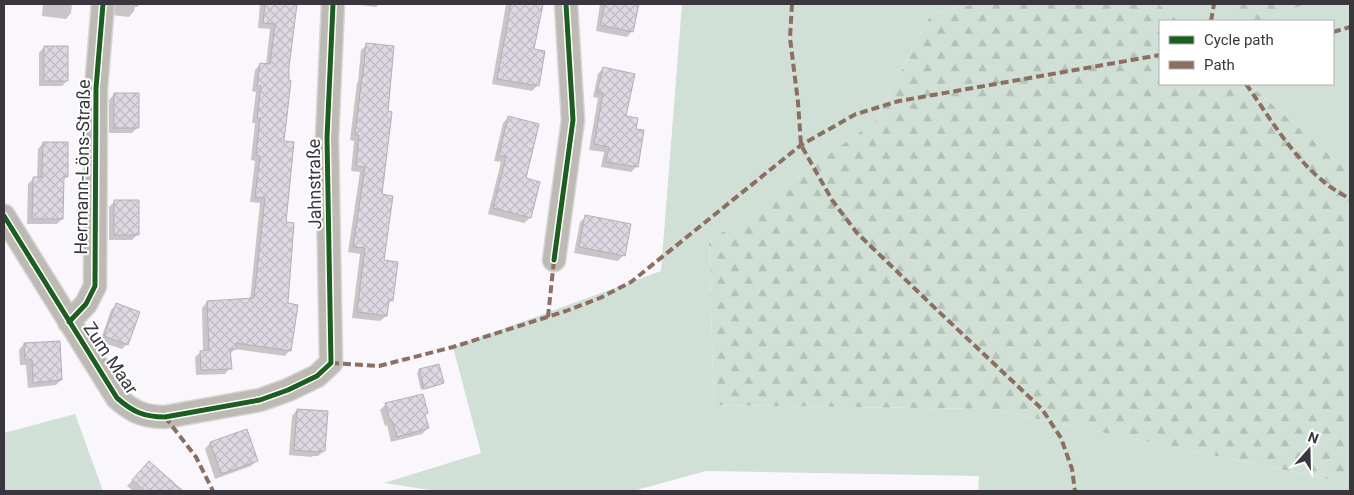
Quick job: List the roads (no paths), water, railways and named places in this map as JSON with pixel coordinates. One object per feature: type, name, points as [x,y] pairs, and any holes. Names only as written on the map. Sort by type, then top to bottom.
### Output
[{"type":"street","name":"Hermann-Löns-Straße","points":[[69,322],[86,304],[95,286],[96,88],[103,4]]},
{"type":"street","name":"Jahnstraße","points":[[331,364],[326,138],[333,4]]},
{"type":"street","points":[[554,260],[573,120],[566,4]]},
{"type":"street","name":"Zum Maar","points":[[4,216],[117,398],[139,413],[152,417],[165,417],[260,400],[288,390],[317,376],[331,364]]}]
